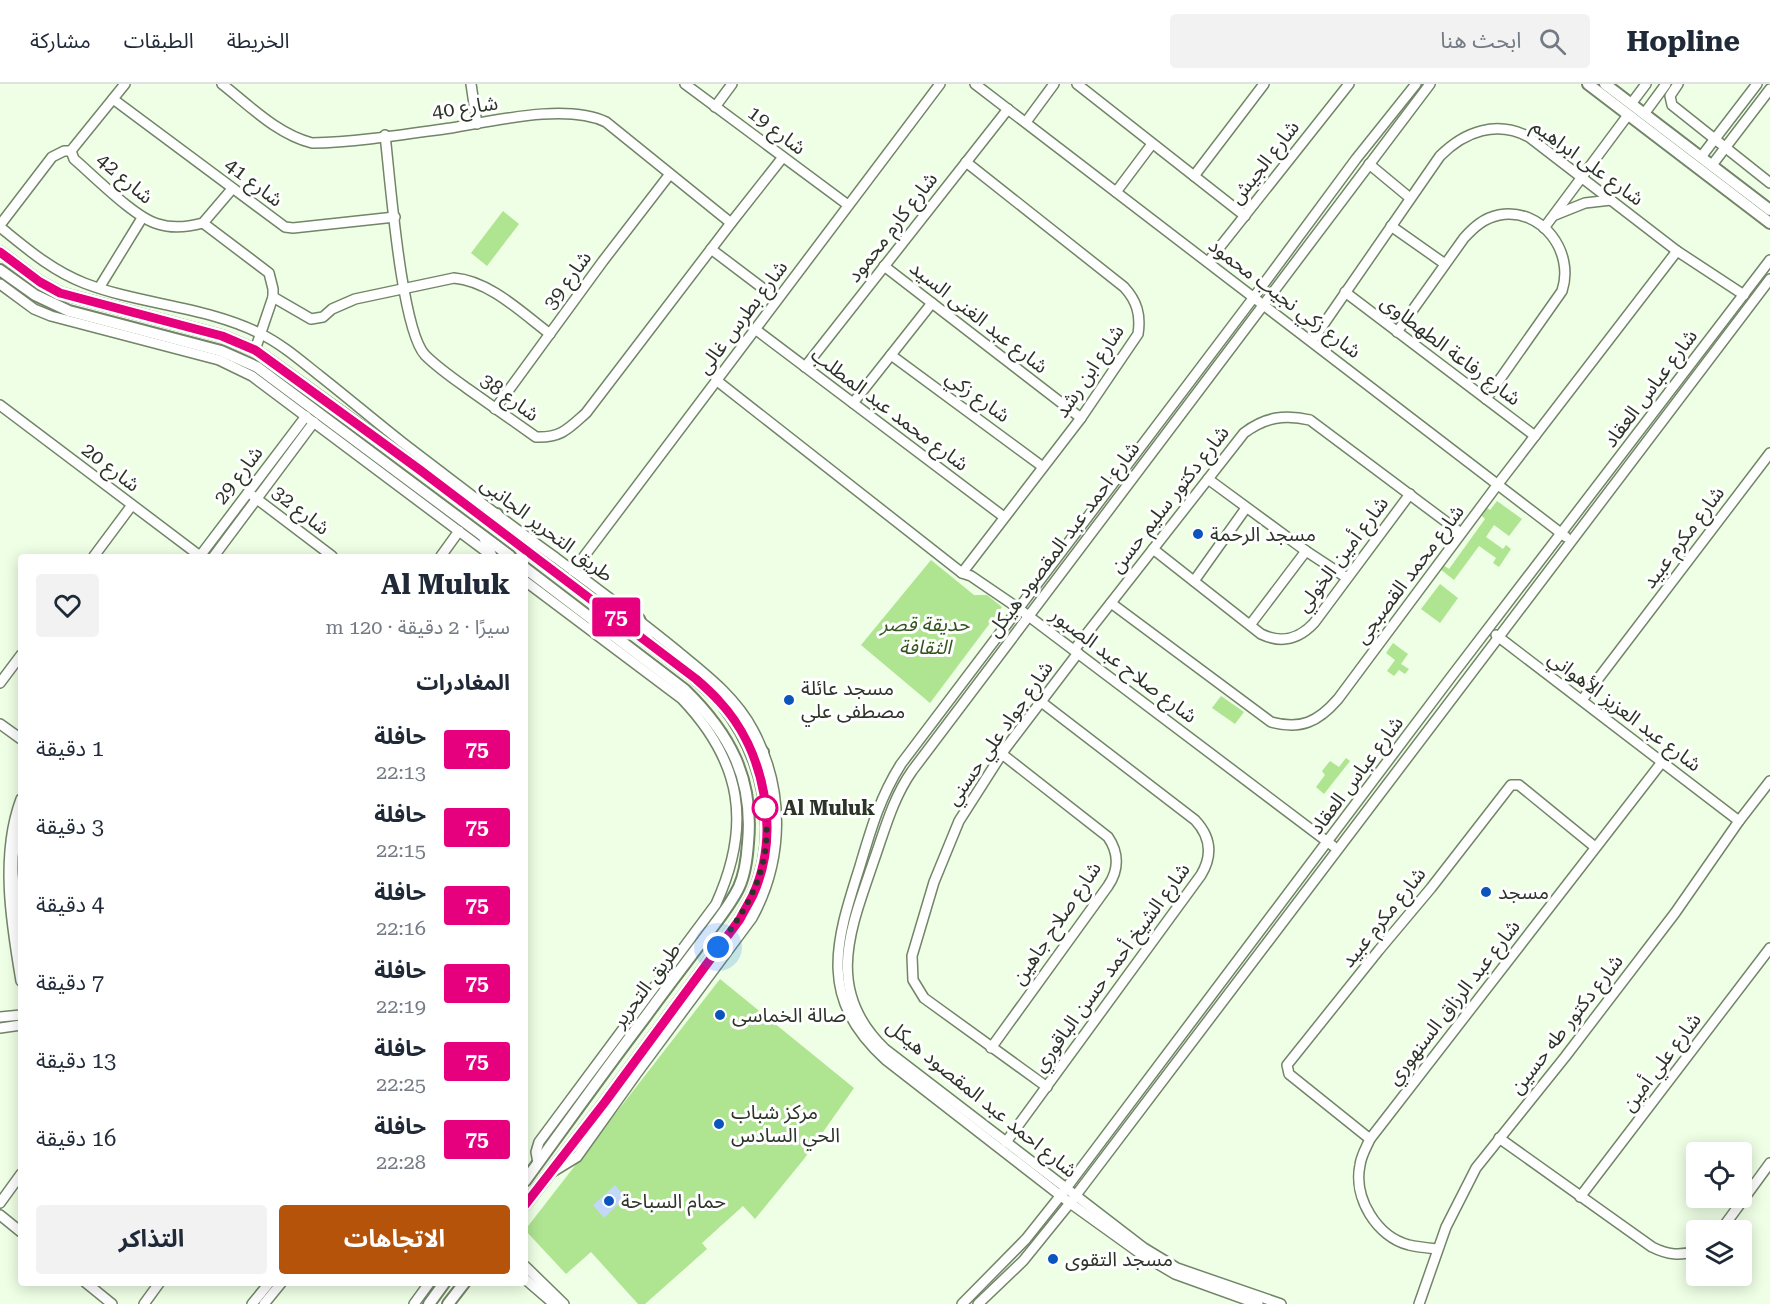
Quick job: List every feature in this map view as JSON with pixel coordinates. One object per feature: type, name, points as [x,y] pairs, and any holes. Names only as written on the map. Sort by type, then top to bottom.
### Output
[{"type":"street","name":"شارع 42","points":[[125,84],[71,151],[74,159],[142,218],[172,227],[203,223]]},
{"type":"street","name":"شارع 40","points":[[222,84],[282,131],[296,139],[312,143],[560,112],[593,116],[606,122],[730,223]]},
{"type":"street","points":[[471,84],[477,124]]},
{"type":"street","name":"شارع 19","points":[[685,84],[848,205]]},
{"type":"street","points":[[715,107],[732,84]]},
{"type":"street","name":"شارع بطرس غالى","points":[[573,571],[940,84]]},
{"type":"street","name":"شارع زكي نجيب محمود","points":[[975,84],[1572,542]]},
{"type":"street","points":[[1026,122],[1054,84]]},
{"type":"street","points":[[1077,84],[1245,216]]},
{"type":"street","points":[[1194,176],[1264,84]]},
{"type":"street","name":"شارع الجيش","points":[[1209,262],[1349,84]]},
{"type":"street","name":"شارع احمد عبد المقصود هيكل","points":[[1064,1192],[1006,1142],[880,1044],[862,1020],[838,943],[879,804],[901,764],[1356,159],[1416,84]]},
{"type":"street","name":"شارع احمد عبد المقصود هيكل","points":[[1258,1304],[1174,1274],[1141,1254],[1064,1192],[874,1049],[854,1023],[847,1008],[840,985],[842,960],[895,799],[912,771],[1430,84]]},
{"type":"street","points":[[1588,84],[1629,109],[1644,114],[1770,210]]},
{"type":"street","points":[[1605,84],[1629,109],[1770,223]]},
{"type":"street","points":[[1544,228],[1646,84]]},
{"type":"street","points":[[1644,114],[1666,84]]},
{"type":"street","points":[[1678,84],[1670,96],[1672,105],[1770,183]]},
{"type":"street","points":[[1701,157],[1757,84]]},
{"type":"street","points":[[1712,165],[1769,93]]},
{"type":"street","name":"شارع 41","points":[[113,99],[285,227],[395,217]]},
{"type":"street","name":"شارع كارم محمود","points":[[805,367],[1008,109]]},
{"type":"street","name":"شارع على ابراهيم","points":[[1312,341],[1390,226],[1448,148],[1469,135],[1493,129],[1513,131],[1529,137],[1677,251],[1744,295]]},
{"type":"street","name":"شارع 38","points":[[385,135],[405,289],[412,328],[424,354],[446,373],[536,437],[550,438],[563,433],[586,413],[783,157]]},
{"type":"street","points":[[1116,192],[1152,144]]},
{"type":"street","points":[[0,226],[52,157],[64,151],[71,151]]},
{"type":"street","name":"شارع ابن رشد","points":[[962,573],[1081,418],[1138,334],[1140,324],[1136,304],[1124,287],[966,162]]},
{"type":"street","points":[[1369,164],[1410,198]]},
{"type":"street","name":"شارع 39","points":[[495,409],[670,174]]},
{"type":"street","points":[[232,189],[203,223],[269,273],[273,297],[255,350]]},
{"type":"street","points":[[1553,216],[1585,203],[1611,200]]},
{"type":"street","points":[[1397,332],[1464,238],[1477,225],[1499,215],[1511,214],[1524,216],[1544,228],[1554,238],[1565,260],[1566,272],[1562,291],[1486,399]]},
{"type":"street","points":[[99,288],[142,218]]},
{"type":"street","name":"طريق التحرير الجانبى","points":[[0,226],[48,265],[74,279],[99,288],[221,318],[261,334],[291,352],[397,438],[639,619],[720,686],[738,707],[752,729],[772,778],[776,801],[777,832],[773,863],[759,906],[577,1157],[549,1174]]},
{"type":"street","points":[[1390,226],[1445,264]]},
{"type":"street","points":[[711,249],[777,299]]},
{"type":"street","name":"شارع محمد القصبجى","points":[[1111,603],[1271,722],[1292,726],[1321,716],[1338,699],[1498,484],[1677,251]]},
{"type":"street","name":"طريق التحرير","points":[[0,252],[40,282],[60,293],[222,336],[255,350],[420,470],[696,679],[720,702],[745,739],[755,760],[764,793],[767,827],[763,861],[754,894],[740,919],[614,1090],[528,1201]]},
{"type":"street","name":"شارع عباس العقاد","points":[[962,1304],[1022,1243],[1064,1192],[1488,629],[1770,260]]},
{"type":"street","name":"شارع عبد الغنى السيد","points":[[884,266],[1081,418]]},
{"type":"street","points":[[0,270],[35,295],[69,310],[211,348],[257,367],[507,554]]},
{"type":"street","points":[[273,297],[311,319],[323,317],[332,309],[356,299],[454,278],[465,279],[485,288],[550,334]]},
{"type":"street","name":"شارع عباس العقاد","points":[[978,1304],[1023,1261],[1073,1199],[1770,279]]},
{"type":"street","points":[[0,284],[34,309],[51,316],[219,360],[252,376],[489,554]]},
{"type":"street","name":"شارع رفاعة الطهطاوى","points":[[1345,292],[1535,436]]},
{"type":"street","points":[[853,403],[932,303]]},
{"type":"street","name":"شارع محمد عبد المطلب","points":[[755,329],[1004,518]]},
{"type":"street","points":[[211,348],[219,360]]},
{"type":"street","name":"شارع زكي","points":[[891,356],[1043,466]]},
{"type":"street","name":"شارع صلاح عبد الصبور","points":[[716,380],[962,573],[971,576],[1028,615],[1337,849]]},
{"type":"street","name":"شارع 20","points":[[0,405],[197,554]]},
{"type":"street","name":"شارع دكتور سليم حسن","points":[[1076,651],[1244,433],[1267,420],[1294,417],[1310,420],[1461,533]]},
{"type":"street","name":"شارع 29","points":[[202,554],[248,492],[310,419]]},
{"type":"street","name":"شارع 29","points":[[215,554],[257,498],[310,419]]},
{"type":"street","name":"شارع مكرم عبيد","points":[[1582,700],[1770,453]]},
{"type":"street","points":[[360,457],[377,456]]},
{"type":"street","points":[[411,481],[419,478],[420,470]]},
{"type":"street","points":[[1208,479],[1305,551],[1347,578]]},
{"type":"street","points":[[435,499],[437,491],[445,489]]},
{"type":"street","name":"شارع 32","points":[[248,492],[321,553]]},
{"type":"street","name":"شارع أمين الخولي","points":[[1153,549],[1261,634],[1274,639],[1289,639],[1298,637],[1314,623],[1410,494]]},
{"type":"street","points":[[96,554],[132,506]]},
{"type":"street","points":[[1194,581],[1246,508]]},
{"type":"street","points":[[477,513],[497,514]]},
{"type":"street","points":[[442,554],[459,531]]},
{"type":"street","points":[[484,537],[491,554]]},
{"type":"street","points":[[1250,625],[1305,551]]},
{"type":"street","name":"طريق التحرير","points":[[528,570],[609,630],[685,690],[708,712],[726,737],[739,765],[747,795],[750,826],[747,857],[739,887],[719,919],[598,1079],[528,1177]]},
{"type":"street","points":[[528,583],[682,699],[707,727],[728,769],[735,796],[737,824],[735,852],[728,879],[716,904],[540,1142],[536,1152],[538,1163]]},
{"type":"street","points":[[639,619],[650,643]]},
{"type":"street","name":"شارع عبد العزيز الأهواني","points":[[1488,629],[1739,821]]},
{"type":"street","points":[[593,633],[609,630]]},
{"type":"street","name":"شارع جواد علي حسني","points":[[1047,1087],[924,998],[914,982],[911,964],[934,882],[959,821],[1002,754],[1076,651]]},
{"type":"street","points":[[0,683],[18,659]]},
{"type":"street","name":"شارع الشيخ أحمد حسن الباقوري","points":[[1006,1142],[1201,875],[1209,856],[1207,836],[1195,820],[1040,701]]},
{"type":"street","points":[[0,724],[18,738]]},
{"type":"street","points":[[745,739],[763,752]]},
{"type":"street","name":"شارع صلاح جاهين","points":[[991,1048],[1108,886],[1116,867],[1115,851],[1108,837],[1002,754]]},
{"type":"street","name":"شارع عبد الرزاق السنهوري","points":[[1437,1249],[1408,1245],[1392,1237],[1378,1226],[1366,1207],[1360,1188],[1359,1168],[1370,1139],[1662,762]]},
{"type":"street","points":[[901,764],[912,771]]},
{"type":"street","name":"شارع دكتور طه حسين","points":[[1419,1304],[1437,1249],[1476,1168],[1669,921],[1770,781]]},
{"type":"street","name":"شارع مكرم عبيد","points":[[1370,1139],[1289,1074],[1287,1065],[1378,950],[1431,888],[1511,785],[1519,785],[1595,847]]},
{"type":"street","points":[[17,926],[4,880],[4,853],[9,827],[18,806]]},
{"type":"street","points":[[17,926],[13,855],[18,834]]},
{"type":"street","points":[[704,921],[719,919]]},
{"type":"street","points":[[0,926],[17,926]]},
{"type":"street","points":[[718,947],[732,945]]},
{"type":"street","name":"شارع علي أمين","points":[[1580,1197],[1770,948]]},
{"type":"street","points":[[0,1017],[18,1015]]},
{"type":"street","points":[[0,1028],[18,1025]]},
{"type":"street","points":[[598,1079],[603,1090],[614,1090]]},
{"type":"street","points":[[579,1106],[590,1108],[595,1115]]},
{"type":"street","points":[[1499,1138],[1636,1238],[1658,1250],[1674,1255],[1686,1255]]},
{"type":"street","points":[[1728,1220],[1770,1163]]},
{"type":"street","points":[[0,1203],[18,1178]]},
{"type":"street","name":"شارع احمد عبد المقصود هيكل","points":[[1073,1199],[1177,1268],[1281,1304]]},
{"type":"street","points":[[0,1215],[18,1230]]},
{"type":"street","points":[[528,1269],[559,1303]]},
{"type":"street","points":[[528,1281],[559,1303]]},
{"type":"street","points":[[90,1286],[112,1304]]},
{"type":"street","points":[[144,1304],[157,1286]]},
{"type":"street","points":[[252,1304],[267,1286]]},
{"type":"street","points":[[264,1304],[279,1286]]},
{"type":"street","points":[[414,1304],[427,1286]]},
{"type":"street","points":[[429,1304],[442,1286]]},
{"type":"street","points":[[448,1304],[462,1286]]},
{"type":"green space","points":[[503,211],[519,224],[487,266],[471,253]]},
{"type":"green space","points":[[1497,501],[1522,519],[1509,536],[1494,525],[1486,537],[1503,549],[1506,545],[1511,549],[1499,567],[1493,563],[1496,558],[1479,546],[1454,580],[1440,569],[1443,565],[1449,569],[1485,519],[1479,513],[1484,506],[1490,510]]},
{"type":"green space","name":"حديقة قصر الثقافة","points":[[931,560],[974,595],[987,595],[1002,607],[930,703],[861,645]]},
{"type":"green space","points":[[1440,584],[1458,598],[1440,623],[1421,609]]},
{"type":"green space","points":[[1393,643],[1408,654],[1401,664],[1409,669],[1405,674],[1399,670],[1394,676],[1387,671],[1395,660],[1386,653]]},
{"type":"green space","points":[[1221,696],[1244,712],[1235,724],[1212,708]]},
{"type":"green space","points":[[1346,758],[1350,761],[1324,794],[1316,787],[1325,775],[1322,771],[1330,761],[1339,767]]},
{"type":"green space","name":"مركز شباب الحي السادس","points":[[720,979],[854,1088],[804,1159],[755,1219],[743,1206],[702,1243],[707,1249],[645,1304],[638,1304],[591,1252],[566,1274],[528,1233],[528,1226]]},
{"type":"water","name":"حمام السباحة","points":[[615,1185],[626,1197],[604,1218],[593,1205]]},
{"type":"bus line","name":"75","points":[[0,252],[40,282],[60,293],[222,336],[255,350],[596,601],[696,679],[720,702],[741,730],[760,777],[767,827],[763,861],[754,894],[740,919],[605,1102],[528,1201]]},
{"type":"place","name":"مسجد الرحمة","points":[[1198,534]]},
{"type":"place","name":"مسجد عائلة مصطفى علي","points":[[789,700]]},
{"type":"place","name":"Al Muluk","points":[[765,808]]},
{"type":"place","name":"مسجد","points":[[1486,892]]},
{"type":"place","name":"صالة الخماسى","points":[[720,1015]]},
{"type":"place","name":"مركز شباب الحي السادس","points":[[719,1124]]},
{"type":"place","name":"حمام السباحة","points":[[609,1201]]},
{"type":"place","name":"مسجد التقوى","points":[[1053,1259]]},
{"type":"route","points":[[718,947],[740,919],[754,894],[763,861],[767,827],[765,808]]}]
